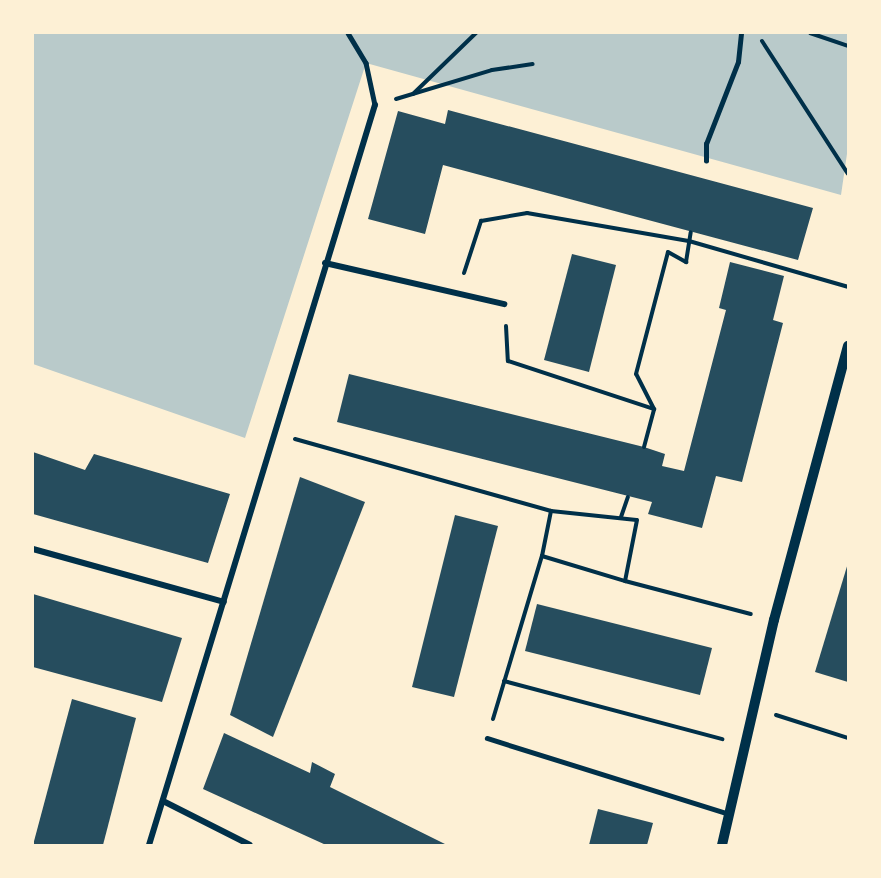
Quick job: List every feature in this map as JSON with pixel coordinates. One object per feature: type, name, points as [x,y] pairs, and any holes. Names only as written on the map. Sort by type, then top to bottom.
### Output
[{"type":"street","points":[[149,845],[277,434],[325,263],[375,105]]},
{"type":"street","points":[[325,263],[504,304]]},
{"type":"street","points":[[722,845],[756,708],[774,620],[848,345]]},
{"type":"street","points":[[33,549],[224,602]]},
{"type":"street","points":[[162,801],[250,845]]},
{"type":"lane","points":[[348,33],[366,63],[375,105]]},
{"type":"lane","points":[[706,161],[706,144],[738,62],[741,33]]},
{"type":"lane","points":[[487,738],[729,814]]},
{"type":"path","points":[[412,94],[476,33]]},
{"type":"path","points":[[757,33],[848,174]]},
{"type":"path","points":[[810,33],[848,46]]},
{"type":"path","points":[[375,105],[492,70],[533,64]]},
{"type":"path","points":[[458,294],[482,221],[527,213],[689,242],[848,287]]},
{"type":"path","points":[[644,447],[654,409],[636,374],[668,252],[686,262],[691,232]]},
{"type":"path","points":[[504,304],[507,361],[654,409]]},
{"type":"path","points":[[277,434],[551,511],[588,518],[621,517],[637,520],[626,581]]},
{"type":"path","points":[[621,517],[628,497]]},
{"type":"path","points":[[487,738],[542,556],[551,511]]},
{"type":"path","points":[[542,556],[774,620]]},
{"type":"path","points":[[504,681],[746,746]]},
{"type":"path","points":[[756,708],[848,738]]},
{"type":"shaded area","points":[[33,33],[848,33],[848,147],[841,195],[366,63],[245,438],[33,364]]},
{"type":"building","points":[[448,110],[813,208],[798,260],[443,165],[425,234],[368,219],[398,111],[445,124]]},
{"type":"building","points":[[572,254],[616,265],[589,372],[544,360]]},
{"type":"building","points":[[730,262],[784,276],[773,320],[783,323],[742,482],[716,476],[702,528],[648,514],[652,502],[337,422],[349,374],[644,447],[665,454],[662,466],[684,471],[726,310],[719,308]]},
{"type":"building","points":[[33,452],[85,470],[94,454],[230,494],[208,563],[33,514]]},
{"type":"building","points":[[300,477],[365,502],[273,737],[230,715]]},
{"type":"building","points":[[455,515],[498,526],[454,697],[412,687]]},
{"type":"building","points":[[848,563],[848,682],[815,672]]},
{"type":"building","points":[[33,594],[182,638],[162,702],[33,667]]},
{"type":"building","points":[[537,604],[712,648],[700,695],[525,651]]},
{"type":"building","points":[[72,699],[136,718],[103,845],[33,845]]},
{"type":"building","points":[[224,733],[310,773],[312,762],[335,774],[330,787],[447,845],[326,845],[203,789]]},
{"type":"building","points":[[598,809],[653,823],[647,845],[589,845]]}]
